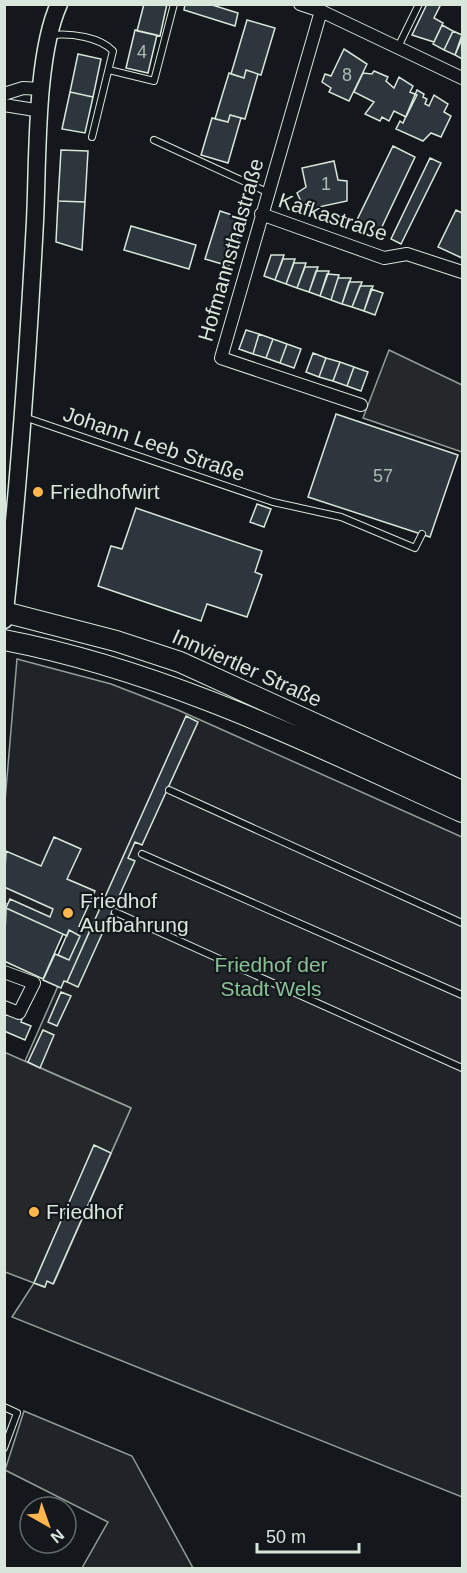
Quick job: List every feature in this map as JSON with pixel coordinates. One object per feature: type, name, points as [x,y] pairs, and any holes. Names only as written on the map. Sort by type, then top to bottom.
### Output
[{"type":"main road","name":"Innviertler Straße","points":[[5,615],[116,641],[180,662],[462,791]]},
{"type":"main road","name":"Innviertler Straße","points":[[4,640],[116,667],[174,687],[231,709],[462,812]]},
{"type":"street","points":[[5,615],[24,417],[42,88],[48,36],[59,4]]},
{"type":"street","points":[[300,4],[321,11],[462,78]]},
{"type":"street","name":"Hofmannsthalstraße","points":[[321,11],[221,358],[361,405]]},
{"type":"street","points":[[4,94],[23,88],[42,88]]},
{"type":"street","points":[[4,105],[41,111]]},
{"type":"street","name":"Kafkastraße","points":[[261,214],[384,258],[407,254],[462,272]]},
{"type":"street","points":[[4,972],[34,983],[20,1013],[4,1007]]},
{"type":"lane","points":[[108,70],[153,81],[174,4]]},
{"type":"lane","points":[[398,48],[419,4]]},
{"type":"lane","points":[[48,36],[63,34],[106,43],[113,51],[92,137]]},
{"type":"lane","points":[[154,140],[267,192]]},
{"type":"lane","name":"Johann Leeb Straße","points":[[24,417],[273,502],[341,517],[415,548],[422,534]]},
{"type":"lane","points":[[169,790],[462,923]]},
{"type":"lane","points":[[142,854],[462,995]]},
{"type":"lane","points":[[115,912],[462,1068]]},
{"type":"lane","points":[[4,1407],[18,1413],[4,1448]]},
{"type":"green space","name":"Friedhof der Stadt Wels","points":[[17,659],[111,684],[178,710],[462,837],[462,1497],[12,1317],[34,1283],[44,1287],[47,1281],[54,1283],[131,1108],[25,1061],[80,936],[5,903],[5,801]]},
{"type":"green space","points":[[24,1411],[132,1456],[193,1568],[82,1568],[108,1522],[78,1507],[78,1495],[55,1495],[5,1470]]},
{"type":"shaded area","points":[[389,350],[462,385],[462,452],[363,418]]},
{"type":"shaded area","name":"Friedhof","points":[[4,1052],[131,1108],[111,1153],[94,1146],[34,1283],[5,1272]]},
{"type":"building","points":[[144,4],[167,4],[160,36],[137,31]]},
{"type":"building","points":[[185,4],[209,4],[238,13],[235,26],[184,10]]},
{"type":"building","points":[[427,4],[441,4],[434,18],[443,23],[434,42],[412,35]]},
{"type":"building","points":[[247,20],[275,28],[261,75],[246,70],[244,78],[231,74]]},
{"type":"building","points":[[442,25],[453,31],[444,50],[433,44]]},
{"type":"building","points":[[135,30],[157,35],[148,73],[126,68]]},
{"type":"building","points":[[453,31],[462,35],[455,55],[444,50]]},
{"type":"building","points":[[462,39],[462,59],[455,55]]},
{"type":"building","points":[[344,49],[367,64],[349,101],[329,92],[331,88],[322,82],[325,74],[331,76]]},
{"type":"building","points":[[78,54],[101,59],[93,97],[70,92]]},
{"type":"building","points":[[246,70],[258,74],[245,119],[230,115],[228,122],[215,119],[229,73],[244,78]]},
{"type":"building","points":[[374,71],[388,77],[386,81],[394,88],[399,77],[413,86],[410,92],[417,95],[406,117],[394,111],[389,121],[382,117],[380,121],[365,114],[374,102],[354,92],[363,73],[372,74]]},
{"type":"building","points":[[417,90],[424,94],[423,97],[427,99],[425,104],[429,106],[434,95],[448,104],[444,112],[451,116],[441,137],[431,133],[423,141],[396,129],[400,121],[403,123]]},
{"type":"building","points":[[70,92],[93,97],[85,133],[62,129]]},
{"type":"building","points":[[230,115],[241,118],[228,163],[201,155],[212,118],[228,122]]},
{"type":"building","points":[[393,146],[415,157],[379,233],[356,222]]},
{"type":"building","points":[[61,150],[88,151],[85,202],[58,201]]},
{"type":"building","points":[[430,158],[441,163],[401,244],[391,239]]},
{"type":"building","points":[[334,161],[338,180],[347,181],[347,201],[305,210],[297,193],[306,187],[302,168]]},
{"type":"building","points":[[58,201],[85,202],[82,250],[56,242]]},
{"type":"building","points":[[456,210],[462,213],[462,258],[438,247]]},
{"type":"building","points":[[220,211],[244,219],[229,266],[205,259]]},
{"type":"building","points":[[131,226],[196,245],[189,269],[124,250]]},
{"type":"building","points":[[271,255],[284,255],[275,280],[264,276]]},
{"type":"building","points":[[283,259],[295,259],[286,284],[275,280]]},
{"type":"building","points":[[294,263],[306,263],[297,288],[286,284]]},
{"type":"building","points":[[305,267],[318,267],[309,292],[297,288]]},
{"type":"building","points":[[316,271],[329,271],[320,296],[309,292]]},
{"type":"building","points":[[327,274],[339,275],[331,300],[320,296]]},
{"type":"building","points":[[338,278],[351,278],[342,304],[331,300]]},
{"type":"building","points":[[349,282],[362,282],[352,307],[342,304]]},
{"type":"building","points":[[360,286],[373,286],[364,311],[352,307]]},
{"type":"building","points":[[371,289],[383,293],[375,315],[364,311]]},
{"type":"building","points":[[246,330],[259,334],[253,354],[239,349]]},
{"type":"building","points":[[259,334],[273,339],[266,358],[253,354]]},
{"type":"building","points":[[273,339],[287,344],[280,363],[266,358]]},
{"type":"building","points":[[287,344],[301,349],[294,368],[280,363]]},
{"type":"building","points":[[313,353],[326,358],[319,377],[306,372]]},
{"type":"building","points":[[326,358],[340,362],[333,381],[319,377]]},
{"type":"building","points":[[340,362],[354,367],[347,386],[333,381]]},
{"type":"building","points":[[354,367],[368,372],[361,391],[347,386]]},
{"type":"building","points":[[336,414],[458,455],[430,537],[308,497]]},
{"type":"building","points":[[257,504],[271,509],[264,527],[250,522]]},
{"type":"building","points":[[136,508],[262,551],[255,572],[262,575],[247,617],[207,604],[201,621],[98,586],[111,546],[122,549]]},
{"type":"building","points":[[186,716],[198,722],[142,845],[135,842],[128,858],[135,861],[78,987],[67,982]]},
{"type":"building","name":"Friedhof Aufbahrung","points":[[54,837],[81,849],[67,879],[95,891],[79,926],[90,930],[67,982],[64,981],[61,988],[43,980],[55,954],[69,960],[80,936],[69,930],[67,936],[6,908],[10,899],[50,917],[53,909],[4,887],[6,851],[41,866]]},
{"type":"building","points":[[6,908],[63,934],[43,979],[4,961]]},
{"type":"building","points":[[69,930],[80,936],[69,960],[58,955]]},
{"type":"building","points":[[61,992],[71,996],[57,1026],[48,1022]]},
{"type":"building","points":[[4,1014],[22,1019],[21,1022],[31,1026],[25,1040],[4,1031]]},
{"type":"building","points":[[43,1030],[54,1035],[40,1068],[28,1062]]},
{"type":"building","points":[[94,1145],[111,1153],[53,1284],[47,1281],[45,1287],[34,1283]]},
{"type":"place","name":"Friedhofwirt","points":[[38,492]]},
{"type":"place","name":"Friedhof Aufbahrung","points":[[68,913]]},
{"type":"place","name":"Friedhof","points":[[34,1212]]}]
